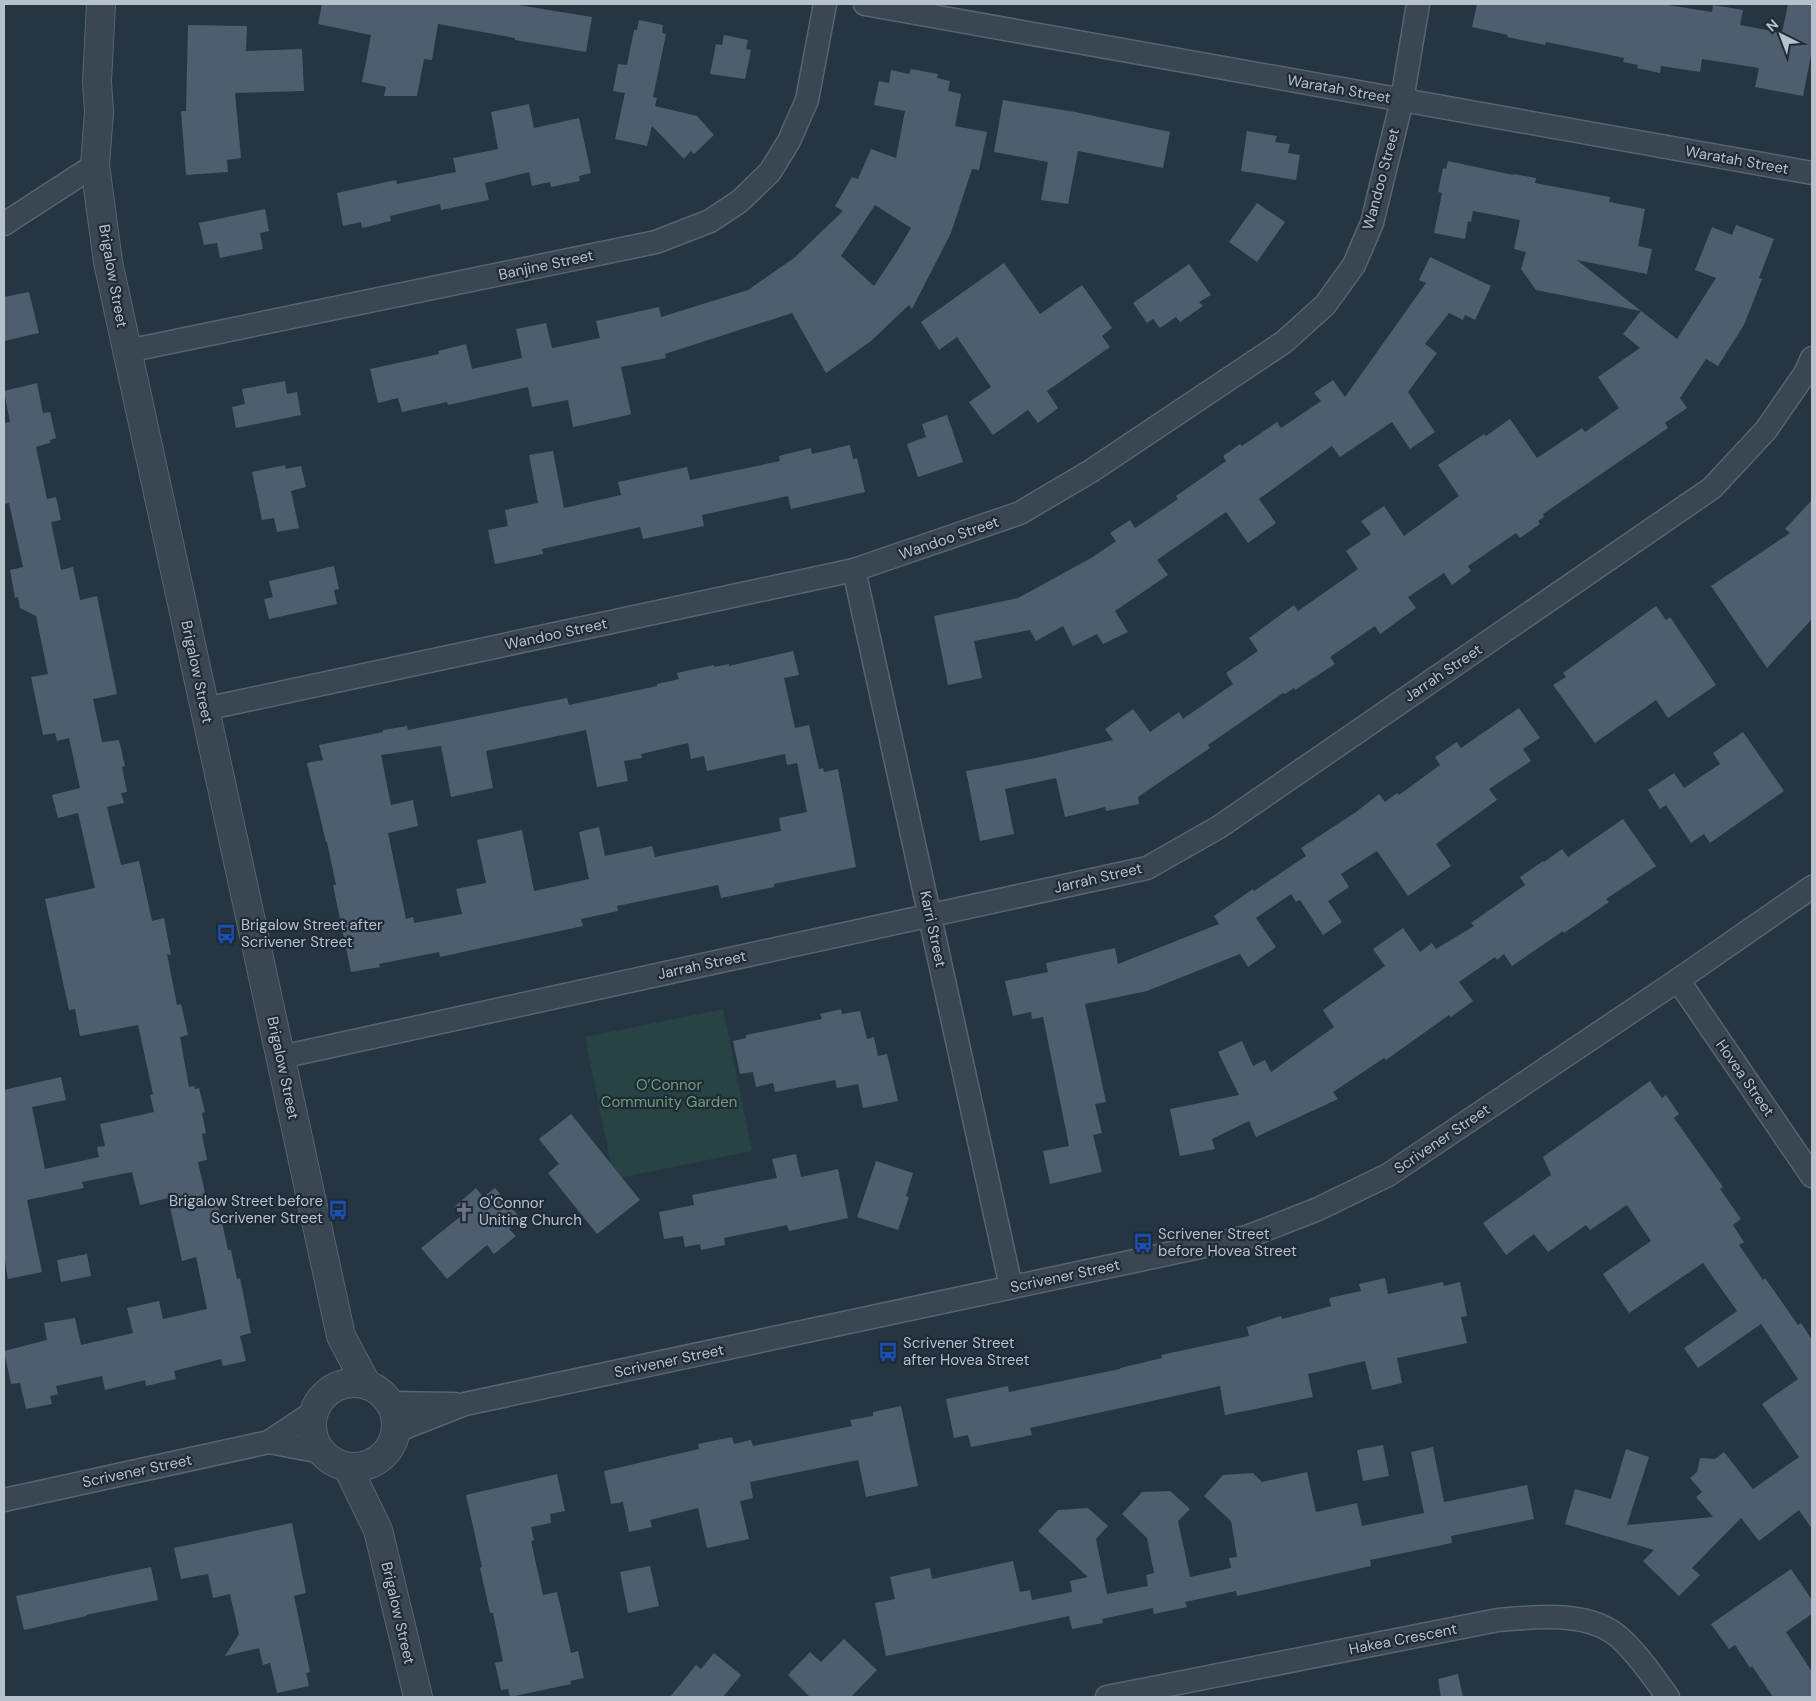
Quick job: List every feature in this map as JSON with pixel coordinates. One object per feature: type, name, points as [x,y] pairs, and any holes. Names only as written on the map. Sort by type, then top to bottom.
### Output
[{"type":"street","name":"Brigalow Street","points":[[101,4],[97,82],[99,112],[95,165],[108,262],[341,1336],[367,1385]]},
{"type":"street","name":"Banjine Street","points":[[127,351],[656,242],[710,222],[740,201],[770,172],[788,141],[807,100],[825,4]]},
{"type":"street","name":"Waratah Street","points":[[865,4],[1812,173]]},
{"type":"street","name":"Wandoo Street","points":[[205,709],[854,570],[1020,514],[1091,471],[1284,342],[1325,305],[1354,265],[1372,223],[1402,100],[1418,4]]},
{"type":"street","points":[[4,224],[95,165]]},
{"type":"street","name":"Jarrah Street","points":[[282,1057],[1147,868],[1219,827],[1712,488],[1766,430],[1806,372],[1812,358]]},
{"type":"street","name":"Karri Street","points":[[854,570],[1011,1287]]},
{"type":"street","name":"Scrivener Street","points":[[396,1431],[466,1404],[1247,1237],[1318,1209],[1388,1175],[1678,980],[1812,887]]},
{"type":"street","name":"Hovea Street","points":[[1678,980],[1812,1176]]},
{"type":"street","name":"Brigalow Street","points":[[321,1402],[341,1336]]},
{"type":"street","points":[[354,1383],[367,1385],[381,1392],[395,1413],[396,1431],[390,1448],[378,1461],[358,1468],[348,1468],[330,1461],[321,1452],[312,1433],[321,1402],[340,1385],[354,1383]]},
{"type":"street","name":"Scrivener Street","points":[[270,1442],[321,1402]]},
{"type":"street","name":"Scrivener Street","points":[[390,1403],[466,1404]]},
{"type":"street","name":"Scrivener Street","points":[[4,1500],[270,1442],[321,1452]]},
{"type":"street","name":"Brigalow Street","points":[[378,1461],[378,1530]]},
{"type":"street","name":"Brigalow Street","points":[[348,1468],[378,1530],[418,1697]]},
{"type":"street","name":"Hakea Crescent","points":[[1107,1697],[1498,1620],[1534,1617],[1563,1617],[1596,1624],[1618,1636],[1638,1656],[1668,1697]]},
{"type":"green space","name":"O’Connor Community Garden","points":[[723,1009],[752,1151],[614,1179],[585,1037]]},
{"type":"building","points":[[322,4],[512,4],[592,17],[586,52],[438,24],[432,60],[424,59],[417,96],[384,96],[386,87],[362,82],[371,35],[318,24]]},
{"type":"building","points":[[1477,4],[1661,4],[1712,12],[1713,5],[1743,10],[1740,25],[1782,33],[1788,4],[1812,4],[1812,50],[1803,96],[1755,87],[1759,68],[1702,59],[1700,72],[1661,66],[1660,73],[1637,68],[1638,65],[1623,62],[1624,58],[1546,42],[1545,45],[1507,37],[1508,35],[1472,27]]},
{"type":"building","points":[[639,20],[663,25],[662,33],[666,34],[653,97],[657,98],[655,106],[697,116],[714,135],[694,154],[691,151],[684,159],[652,126],[647,146],[615,139],[625,93],[613,91],[618,64],[627,65],[634,30],[637,30]]},
{"type":"building","points":[[188,25],[247,26],[246,51],[302,49],[304,91],[235,93],[241,158],[227,160],[228,172],[186,175],[181,111],[186,111]]},
{"type":"building","points":[[724,35],[748,40],[746,49],[751,50],[745,79],[710,74],[716,44],[722,45]]},
{"type":"building","points":[[911,69],[938,74],[937,78],[950,81],[948,91],[961,94],[955,126],[987,132],[979,170],[972,169],[951,233],[912,309],[909,305],[871,341],[826,373],[792,313],[665,354],[666,358],[621,367],[631,414],[624,416],[573,427],[568,400],[532,407],[528,387],[448,405],[447,402],[402,412],[398,398],[378,403],[370,369],[439,354],[438,351],[466,344],[472,369],[522,358],[516,329],[546,323],[552,348],[600,338],[596,321],[659,307],[661,317],[748,290],[794,258],[843,211],[835,206],[852,177],[858,179],[871,149],[896,158],[905,111],[874,105],[879,81],[889,83],[891,70],[909,74]],"holes":[[[875,205],[911,228],[874,286],[841,256]]]},
{"type":"building","points":[[1003,100],[1075,112],[1170,132],[1163,168],[1078,151],[1068,204],[1041,200],[1048,162],[994,152]]},
{"type":"building","points":[[529,104],[534,128],[579,118],[591,173],[579,176],[580,181],[551,187],[550,182],[532,186],[529,172],[485,183],[489,200],[441,210],[440,204],[390,216],[391,221],[362,228],[361,222],[343,226],[337,193],[396,180],[397,184],[456,172],[453,158],[498,149],[491,112]]},
{"type":"building","points":[[1247,131],[1277,136],[1275,142],[1290,144],[1288,153],[1300,155],[1296,180],[1241,171]]},
{"type":"building","points":[[1448,161],[1536,178],[1535,183],[1610,197],[1609,202],[1645,209],[1638,246],[1652,249],[1647,274],[1577,260],[1641,311],[1536,290],[1521,269],[1526,252],[1514,249],[1520,220],[1473,211],[1471,222],[1468,221],[1465,239],[1434,233],[1442,193],[1438,192],[1443,168],[1446,169]]},
{"type":"building","points":[[1257,203],[1285,222],[1257,262],[1229,242]]},
{"type":"building","points":[[265,209],[269,231],[260,233],[263,249],[220,258],[217,243],[204,245],[199,223]]},
{"type":"building","points":[[1736,225],[1774,239],[1759,278],[1762,279],[1744,325],[1718,366],[1706,359],[1680,398],[1687,408],[1665,423],[1668,428],[1543,514],[1544,517],[1538,521],[1540,524],[1520,538],[1516,533],[1468,566],[1471,571],[1452,585],[1444,573],[1408,597],[1416,608],[1380,634],[1375,626],[1330,657],[1335,664],[1295,690],[1294,688],[1285,694],[1283,693],[1208,745],[1210,748],[1138,797],[1139,804],[1106,811],[1105,807],[1065,817],[1056,778],[1005,789],[1014,834],[980,841],[966,771],[1036,758],[1113,740],[1105,729],[1133,709],[1150,732],[1179,712],[1183,719],[1233,684],[1226,673],[1258,651],[1249,638],[1294,605],[1298,611],[1358,569],[1346,551],[1371,534],[1361,521],[1384,506],[1404,536],[1459,496],[1438,465],[1510,419],[1537,458],[1582,428],[1585,432],[1619,408],[1598,377],[1640,348],[1623,334],[1641,311],[1677,339],[1716,278],[1695,270],[1712,227],[1732,235]]},
{"type":"building","points":[[1430,257],[1491,286],[1475,320],[1465,315],[1463,320],[1449,313],[1425,344],[1437,353],[1408,392],[1435,432],[1410,449],[1392,422],[1340,457],[1332,446],[1259,499],[1276,523],[1248,543],[1226,512],[1157,560],[1168,575],[1115,611],[1128,632],[1103,644],[1097,634],[1073,646],[1063,626],[1036,641],[1030,630],[974,641],[982,678],[948,685],[934,616],[1018,598],[1093,557],[1116,541],[1110,533],[1130,520],[1135,528],[1178,499],[1176,496],[1226,461],[1223,456],[1240,444],[1242,446],[1277,422],[1281,428],[1321,401],[1314,393],[1333,380],[1345,397],[1426,283],[1419,280]]},
{"type":"building","points":[[1004,263],[1040,314],[1082,285],[1112,328],[1102,336],[1110,347],[1047,391],[1058,408],[1038,423],[1028,410],[993,435],[969,402],[991,387],[957,337],[939,350],[921,322]]},
{"type":"building","points":[[1189,264],[1211,295],[1199,302],[1203,306],[1180,322],[1176,317],[1160,328],[1153,319],[1147,323],[1133,303]]},
{"type":"building","points":[[29,292],[39,333],[4,341],[4,297]]},
{"type":"building","points":[[285,381],[287,394],[297,392],[301,415],[236,428],[232,407],[245,404],[242,389]]},
{"type":"building","points":[[37,383],[43,413],[50,412],[56,438],[50,440],[50,443],[36,447],[47,499],[56,497],[61,520],[51,522],[61,570],[73,567],[80,600],[97,596],[117,694],[93,699],[102,742],[119,740],[125,766],[122,767],[127,792],[121,793],[124,803],[107,807],[121,865],[139,861],[152,921],[164,918],[171,955],[167,954],[177,1005],[181,1004],[188,1035],[180,1037],[189,1087],[199,1088],[205,1112],[202,1113],[206,1133],[202,1134],[207,1160],[198,1162],[208,1206],[218,1204],[228,1250],[231,1250],[237,1279],[240,1278],[251,1333],[240,1336],[246,1361],[223,1366],[221,1359],[174,1371],[176,1379],[146,1386],[145,1380],[105,1390],[102,1376],[56,1386],[58,1394],[50,1396],[52,1404],[26,1409],[20,1383],[11,1384],[4,1351],[47,1340],[44,1323],[75,1318],[81,1345],[133,1333],[127,1308],[159,1301],[163,1319],[207,1309],[196,1257],[182,1261],[168,1198],[140,1205],[132,1172],[82,1182],[84,1188],[27,1200],[42,1272],[8,1279],[4,1255],[4,1090],[61,1077],[66,1100],[32,1107],[45,1169],[99,1157],[97,1147],[105,1146],[100,1124],[154,1112],[150,1095],[153,1094],[138,1025],[80,1036],[75,1009],[69,1010],[45,899],[95,888],[78,813],[58,818],[52,795],[80,788],[69,738],[57,741],[55,733],[43,735],[31,677],[48,674],[36,616],[20,608],[18,597],[15,598],[10,570],[23,567],[9,503],[4,504],[4,423],[10,422],[4,391]]},
{"type":"building","points":[[947,415],[963,462],[918,477],[907,444],[926,437],[922,424]]},
{"type":"building","points":[[850,445],[853,459],[857,458],[865,492],[791,509],[788,496],[702,515],[704,526],[643,539],[640,527],[542,549],[543,554],[495,564],[488,530],[508,526],[505,510],[538,503],[529,455],[553,451],[564,508],[621,495],[618,482],[687,467],[690,480],[780,461],[779,456],[811,448],[812,454]]},
{"type":"building","points":[[285,465],[286,469],[301,466],[306,487],[291,491],[299,528],[277,532],[274,518],[262,520],[252,472]]},
{"type":"building","points":[[1812,500],[1812,619],[1767,668],[1711,586],[1790,533],[1785,529]]},
{"type":"building","points":[[334,566],[339,589],[334,590],[337,604],[269,619],[264,599],[273,597],[269,581]]},
{"type":"building","points":[[1656,606],[1666,620],[1670,617],[1716,685],[1668,718],[1656,700],[1595,743],[1553,685],[1566,677],[1563,673]]},
{"type":"building","points":[[793,651],[799,675],[784,678],[795,728],[809,725],[819,769],[823,768],[824,772],[838,769],[856,867],[774,884],[774,887],[721,898],[718,885],[617,906],[618,911],[581,919],[583,926],[440,957],[439,952],[379,964],[380,967],[351,972],[333,885],[336,885],[327,842],[307,763],[323,760],[319,745],[383,732],[383,730],[407,726],[408,730],[567,698],[569,705],[657,686],[657,684],[679,679],[677,673],[714,665],[714,667],[729,664],[729,666]],"holes":[[[586,730],[597,787],[628,781],[624,761],[642,758],[641,754],[688,743],[691,759],[704,756],[707,771],[785,754],[787,765],[797,763],[807,812],[779,818],[781,831],[655,857],[652,846],[605,856],[599,827],[579,832],[589,879],[534,891],[522,830],[477,840],[486,883],[456,889],[462,914],[414,923],[413,917],[406,919],[388,833],[418,826],[413,800],[391,805],[381,755],[441,746],[451,797],[493,788],[486,751]]]},
{"type":"building","points":[[1519,708],[1540,738],[1523,749],[1531,761],[1489,789],[1497,800],[1436,844],[1451,866],[1408,896],[1377,851],[1341,874],[1349,887],[1328,901],[1342,922],[1323,935],[1300,900],[1296,902],[1291,894],[1256,918],[1276,947],[1248,967],[1240,954],[1147,991],[1085,1004],[1106,1102],[1095,1104],[1102,1133],[1093,1135],[1102,1172],[1050,1184],[1043,1151],[1069,1146],[1043,1017],[1032,1019],[1031,1012],[1013,1016],[1005,981],[1048,972],[1046,963],[1115,948],[1118,964],[1219,924],[1214,916],[1306,856],[1301,848],[1356,812],[1379,794],[1385,802],[1397,793],[1399,795],[1440,765],[1435,757],[1457,742],[1461,748]]},
{"type":"building","points":[[1743,732],[1784,791],[1710,843],[1704,834],[1691,843],[1666,805],[1660,809],[1648,790],[1674,773],[1684,788],[1720,764],[1713,753]]},
{"type":"building","points":[[1623,819],[1656,866],[1606,899],[1609,902],[1512,966],[1504,954],[1497,960],[1495,957],[1459,982],[1473,1001],[1451,1017],[1449,1015],[1386,1060],[1384,1058],[1333,1092],[1338,1099],[1256,1137],[1249,1121],[1212,1139],[1215,1149],[1180,1156],[1170,1109],[1239,1095],[1218,1052],[1242,1041],[1253,1066],[1265,1060],[1271,1072],[1334,1027],[1323,1010],[1385,966],[1373,949],[1403,928],[1420,952],[1432,943],[1436,949],[1474,926],[1471,923],[1525,885],[1520,877],[1543,861],[1562,849],[1568,857]]},
{"type":"building","points":[[841,1009],[842,1014],[860,1011],[867,1039],[874,1037],[878,1056],[887,1054],[898,1101],[863,1108],[858,1084],[837,1088],[835,1080],[775,1092],[773,1083],[756,1087],[753,1072],[740,1074],[733,1041],[746,1038],[746,1035],[822,1019],[820,1014]]},
{"type":"building","points":[[1650,1081],[1662,1098],[1666,1095],[1679,1114],[1674,1118],[1723,1187],[1720,1189],[1741,1219],[1733,1225],[1744,1242],[1739,1245],[1763,1280],[1765,1278],[1798,1325],[1801,1323],[1812,1340],[1812,1529],[1799,1510],[1759,1541],[1741,1518],[1692,1568],[1700,1575],[1679,1596],[1643,1561],[1654,1550],[1565,1524],[1575,1489],[1611,1499],[1626,1449],[1649,1457],[1627,1525],[1713,1517],[1696,1497],[1702,1492],[1690,1478],[1697,1472],[1700,1458],[1715,1459],[1724,1452],[1753,1489],[1799,1457],[1762,1404],[1798,1379],[1761,1324],[1698,1368],[1684,1348],[1737,1311],[1703,1263],[1629,1313],[1603,1274],[1651,1241],[1627,1205],[1590,1230],[1586,1225],[1548,1252],[1534,1234],[1506,1255],[1483,1223],[1551,1175],[1543,1157]]},
{"type":"building","points":[[571,1114],[640,1200],[597,1234],[548,1173],[559,1164],[539,1139]]},
{"type":"building","points":[[796,1154],[801,1177],[838,1169],[848,1218],[789,1231],[787,1225],[724,1238],[725,1245],[701,1250],[700,1244],[685,1247],[683,1236],[664,1239],[659,1212],[694,1205],[692,1195],[777,1178],[772,1159]]},
{"type":"building","points":[[876,1161],[913,1173],[906,1196],[909,1197],[898,1230],[857,1217]]},
{"type":"building","points":[[476,1188],[483,1197],[495,1188],[521,1219],[509,1229],[516,1236],[494,1254],[487,1245],[447,1279],[421,1248],[461,1216],[454,1207]]},
{"type":"building","points":[[87,1254],[91,1276],[61,1282],[57,1260]]},
{"type":"building","points":[[1385,1278],[1388,1294],[1443,1282],[1444,1286],[1460,1282],[1467,1316],[1461,1317],[1467,1343],[1397,1358],[1402,1383],[1372,1390],[1365,1361],[1308,1374],[1313,1397],[1225,1415],[1220,1386],[1030,1428],[1032,1435],[971,1447],[968,1435],[954,1438],[946,1399],[1008,1386],[1009,1392],[1120,1369],[1162,1358],[1161,1355],[1249,1336],[1247,1327],[1281,1316],[1282,1319],[1331,1306],[1329,1298],[1361,1291],[1359,1284]]},
{"type":"building","points":[[901,1406],[918,1486],[866,1497],[858,1460],[750,1482],[753,1498],[740,1501],[749,1539],[707,1548],[698,1508],[650,1520],[652,1527],[629,1532],[623,1502],[611,1504],[604,1471],[699,1449],[698,1444],[732,1437],[734,1444],[751,1440],[753,1446],[852,1426],[850,1420],[873,1416],[873,1412]]},
{"type":"building","points":[[1383,1445],[1389,1476],[1363,1481],[1357,1450]]},
{"type":"building","points":[[1433,1447],[1444,1502],[1527,1485],[1534,1519],[1451,1536],[1452,1543],[1370,1560],[1371,1566],[1237,1596],[1236,1591],[1185,1602],[1187,1607],[1154,1614],[1153,1608],[1102,1619],[1103,1623],[1072,1629],[1069,1616],[886,1656],[875,1603],[895,1599],[890,1577],[930,1568],[932,1579],[1013,1561],[1020,1592],[1030,1590],[1032,1600],[1072,1592],[1070,1581],[1088,1577],[1038,1531],[1058,1510],[1088,1508],[1108,1526],[1096,1539],[1107,1594],[1148,1586],[1146,1575],[1154,1573],[1147,1538],[1122,1514],[1142,1492],[1170,1491],[1190,1509],[1178,1521],[1190,1577],[1231,1568],[1229,1558],[1237,1557],[1231,1521],[1204,1496],[1223,1475],[1253,1473],[1262,1482],[1307,1472],[1316,1512],[1357,1503],[1362,1526],[1424,1513],[1411,1452]]},
{"type":"building","points":[[557,1474],[565,1511],[550,1514],[551,1523],[531,1527],[534,1540],[531,1541],[543,1595],[557,1592],[571,1653],[578,1651],[584,1678],[570,1681],[571,1684],[510,1697],[508,1689],[501,1690],[495,1663],[503,1661],[493,1613],[490,1613],[466,1495]]},
{"type":"building","points":[[292,1523],[306,1593],[294,1596],[310,1672],[306,1673],[309,1686],[277,1693],[270,1663],[263,1665],[259,1648],[225,1656],[239,1634],[230,1594],[213,1598],[208,1574],[181,1579],[174,1548]]},
{"type":"building","points":[[650,1566],[659,1606],[628,1613],[620,1572]]},
{"type":"building","points":[[151,1567],[158,1600],[24,1630],[16,1596]]},
{"type":"building","points":[[1791,1569],[1812,1600],[1812,1614],[1786,1632],[1812,1672],[1812,1697],[1773,1697],[1735,1645],[1729,1649],[1711,1624]]},
{"type":"building","points":[[844,1639],[877,1670],[851,1697],[810,1697],[788,1675],[810,1652],[821,1662]]},
{"type":"building","points":[[714,1653],[741,1675],[723,1697],[670,1697],[696,1665],[701,1669]]},
{"type":"building","points":[[1458,1674],[1463,1697],[1441,1697],[1438,1679]]},
{"type":"place","name":"Brigalow Street after Scrivener Street","points":[[226,934]]},
{"type":"place","name":"Brigalow Street before Scrivener Street","points":[[338,1210]]},
{"type":"place","name":"O'Connor Uniting Church","points":[[464,1212]]},
{"type":"place","name":"Scrivener Street before Hovea Street","points":[[1143,1243]]},
{"type":"place","name":"Scrivener Street after Hovea Street","points":[[888,1352]]}]
